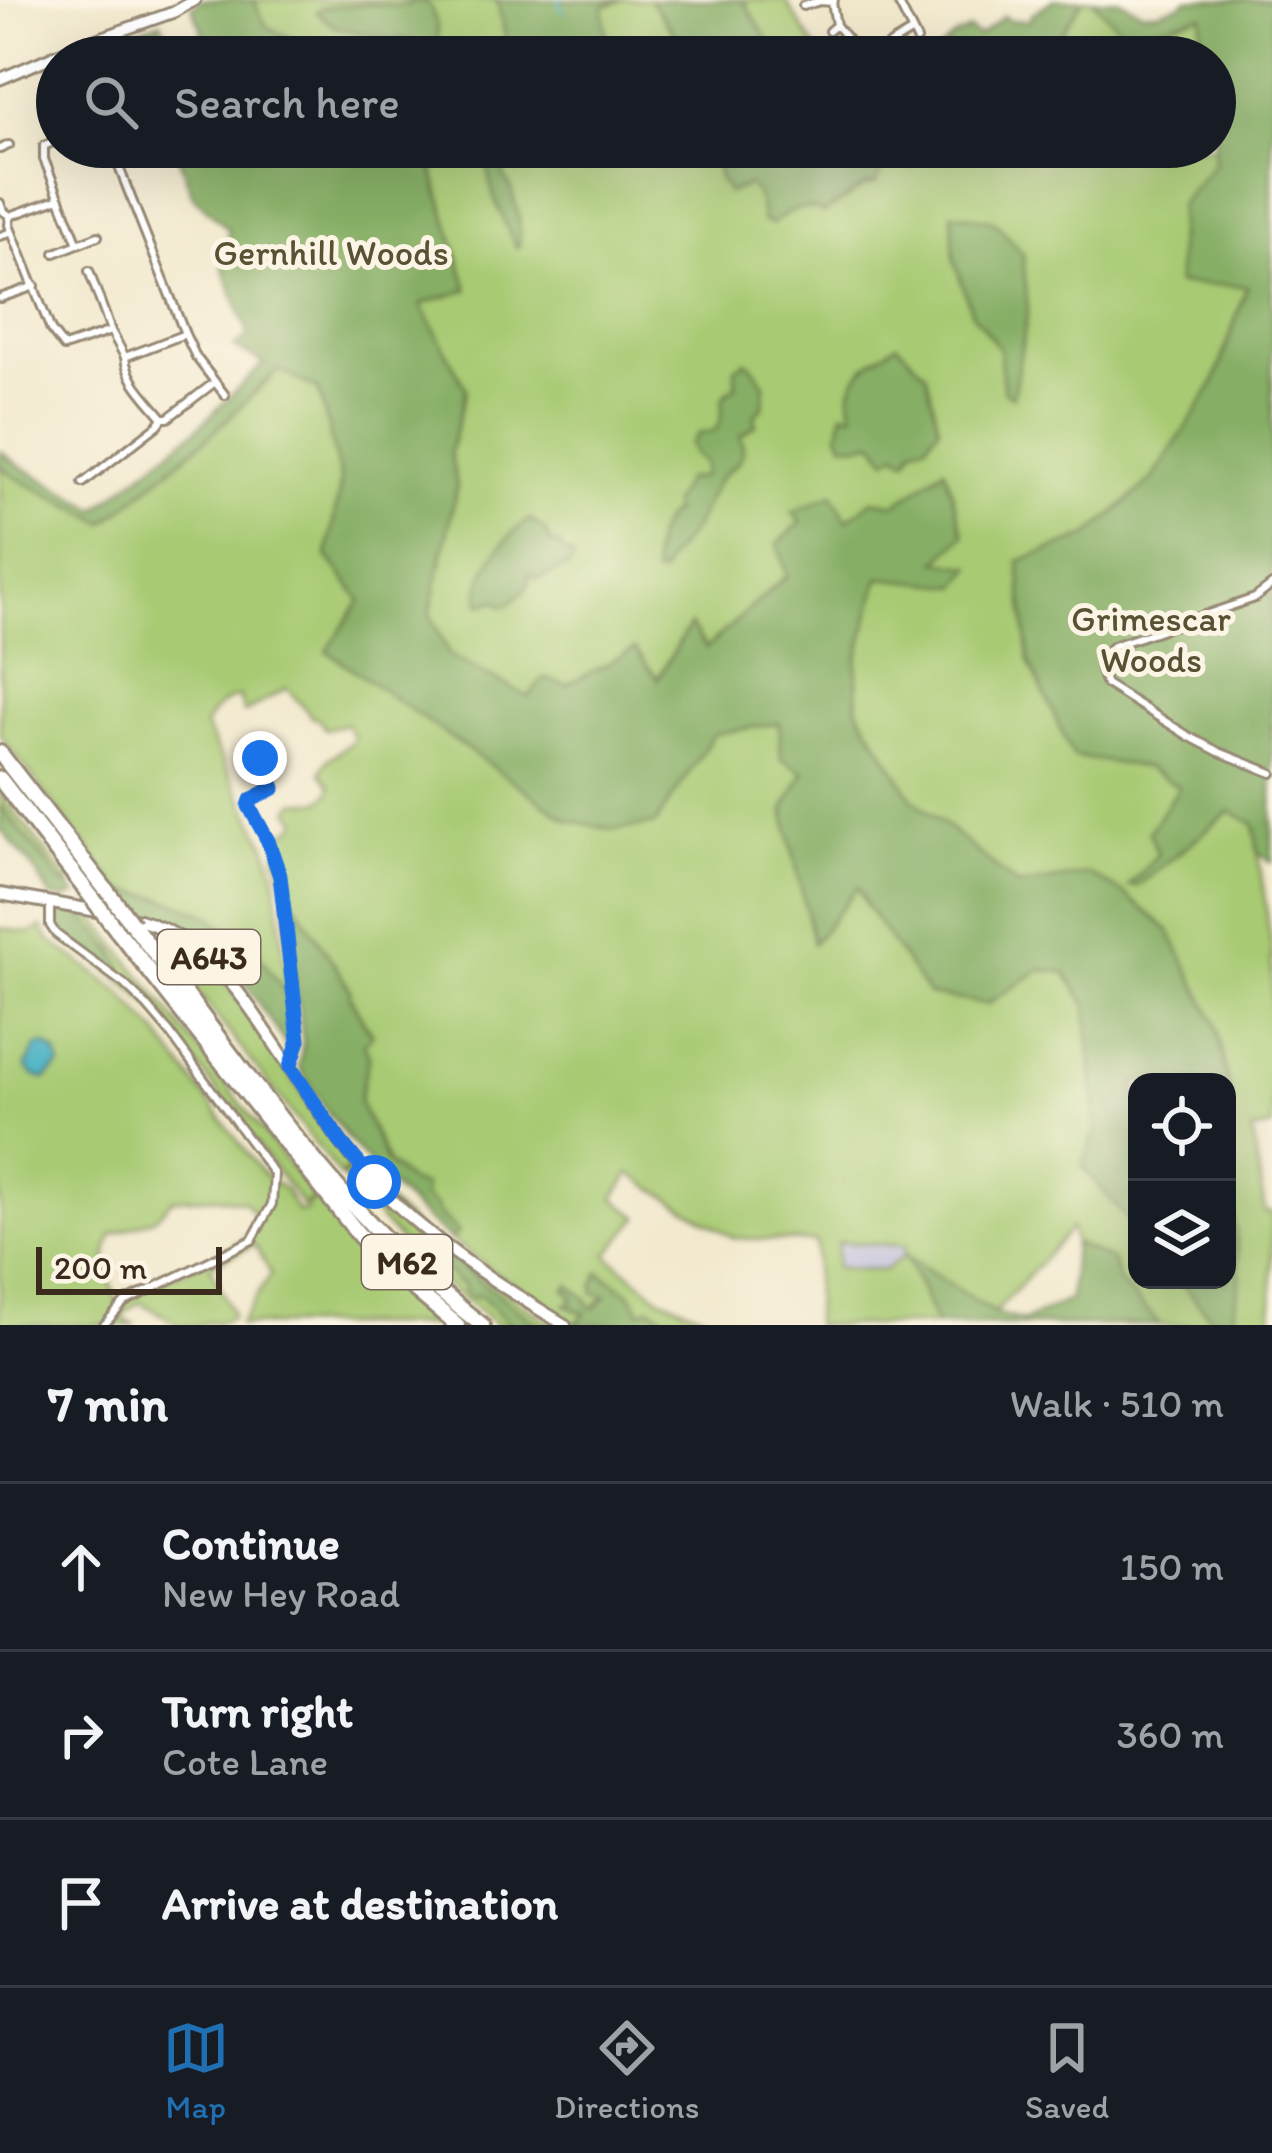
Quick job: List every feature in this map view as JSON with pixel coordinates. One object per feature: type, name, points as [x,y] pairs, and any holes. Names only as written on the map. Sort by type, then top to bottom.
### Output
[{"type":"highway","name":"M62","points":[[0,753],[329,1177],[410,1265],[482,1325]]},
{"type":"highway","name":"M62","points":[[0,779],[330,1201],[398,1275],[457,1325]]},
{"type":"main road","name":"A643","points":[[0,894],[140,920],[191,943],[232,981],[348,1152],[392,1200],[480,1269],[566,1325]]},
{"type":"street","points":[[897,0],[914,36]]},
{"type":"street","points":[[117,36],[198,1]]},
{"type":"street","points":[[802,6],[833,1],[832,28],[843,36]]},
{"type":"street","points":[[904,36],[911,32]]},
{"type":"street","points":[[0,79],[36,66]]},
{"type":"street","points":[[48,168],[78,244]]},
{"type":"street","points":[[118,168],[184,334],[225,395]]},
{"type":"street","points":[[10,216],[60,198]]},
{"type":"street","points":[[0,203],[10,216]]},
{"type":"street","points":[[10,216],[11,232],[51,330],[64,347],[111,331]]},
{"type":"street","points":[[0,236],[11,232]]},
{"type":"street","points":[[55,253],[98,236]]},
{"type":"street","points":[[89,271],[133,381],[163,418]]},
{"type":"street","points":[[0,298],[35,286]]},
{"type":"street","points":[[125,357],[184,334]]},
{"type":"street","points":[[83,483],[215,382]]},
{"type":"street","points":[[1272,585],[1255,598],[1113,646],[1103,655],[1100,672],[1106,684],[1190,737],[1272,772]]},
{"type":"street","points":[[260,758],[274,788],[251,800],[249,806],[280,876],[299,1040],[290,1067]]},
{"type":"street","points":[[51,901],[49,920],[56,934],[147,1006],[274,1174],[272,1204],[252,1240],[125,1302],[104,1325]]},
{"type":"shaded area","points":[[837,1242],[904,1246],[905,1256],[885,1270],[836,1268]]},
{"type":"green space","points":[[200,0],[254,0],[266,26],[286,36],[202,36],[192,7]]},
{"type":"green space","points":[[254,0],[497,0],[505,36],[286,36],[266,26]]},
{"type":"green space","points":[[497,0],[622,0],[603,7],[606,36],[505,36]]},
{"type":"green space","points":[[622,0],[650,0],[676,36],[606,36],[603,7]]},
{"type":"green space","points":[[650,0],[743,0],[765,36],[677,36]]},
{"type":"green space","points":[[743,0],[785,0],[808,36],[765,36]]},
{"type":"green space","points":[[1053,0],[1083,0],[1062,36],[977,36],[1004,16],[1030,21],[1031,15]]},
{"type":"green space","points":[[1083,0],[1093,0],[1124,32],[1136,33],[1203,14],[1201,36],[1062,36]]},
{"type":"green space","name":"Grimescar Woods","points":[[1093,0],[1120,0],[1142,12],[1157,12],[1185,0],[1272,0],[1272,862],[1258,853],[1254,824],[1230,811],[1138,886],[1129,886],[1158,854],[1149,832],[1179,787],[1146,768],[1073,756],[1029,661],[1019,561],[1088,536],[1152,480],[1214,384],[1247,286],[1177,284],[1179,205],[1210,168],[1236,168],[1236,36],[1201,36],[1203,15],[1136,33],[1123,32]]},
{"type":"green space","points":[[424,2],[431,7],[438,36],[374,36],[336,27],[316,12],[367,4]]},
{"type":"green space","points":[[161,22],[166,36],[121,36]]},
{"type":"green space","name":"Gernhill Woods","points":[[182,168],[432,168],[468,290],[421,304],[466,389],[450,452],[457,486],[430,614],[449,655],[529,697],[543,678],[567,685],[635,649],[658,679],[690,625],[706,648],[787,576],[778,544],[801,522],[793,512],[833,494],[847,521],[872,500],[896,504],[945,469],[964,535],[938,561],[972,567],[958,586],[879,578],[857,662],[857,708],[913,799],[1018,886],[1088,874],[1122,892],[1169,930],[1216,1023],[1226,1073],[1128,1073],[1128,1220],[1082,1166],[1097,1130],[1087,1005],[1065,972],[1040,970],[987,1004],[929,995],[858,887],[813,943],[784,810],[804,772],[781,759],[779,723],[714,734],[655,824],[615,830],[568,820],[327,651],[361,600],[327,556],[341,482],[319,390],[278,370],[211,435],[105,523],[0,466],[0,451],[97,509],[197,429],[264,363],[234,347],[249,336],[223,267],[229,230],[193,196]]},
{"type":"green space","points":[[432,168],[784,168],[824,213],[876,183],[882,168],[1210,168],[1179,205],[1177,283],[1247,285],[1214,384],[1152,480],[1088,536],[1073,756],[1146,768],[1180,787],[1149,832],[1158,854],[1130,885],[1139,885],[1230,811],[1254,824],[1272,950],[1272,1127],[1252,1131],[1265,1212],[1272,1212],[1272,1325],[1231,1325],[1240,1277],[1236,1073],[1226,1073],[1216,1023],[1089,874],[1018,886],[913,799],[857,708],[857,662],[879,577],[958,586],[936,561],[943,469],[896,505],[846,522],[794,513],[801,522],[787,575],[706,648],[689,626],[657,679],[635,650],[567,685],[529,698],[449,655],[430,614],[457,486],[450,452],[466,390],[420,304],[467,289]]},
{"type":"green space","points":[[489,168],[503,168],[519,217],[520,246],[516,247]]},
{"type":"green space","points":[[717,168],[882,168],[876,183],[824,213],[797,210],[772,224],[763,221],[749,185],[728,193]]},
{"type":"green space","points":[[952,213],[994,221],[1023,254],[1028,311],[1013,396],[1004,392],[999,348],[972,313],[954,261]]},
{"type":"green space","points":[[897,344],[926,373],[939,427],[927,443],[914,447],[907,460],[897,453],[888,459],[873,441],[844,443],[839,434],[843,412],[853,413],[850,401],[855,380],[868,364]]},
{"type":"green space","points":[[745,361],[765,384],[756,425],[740,436],[741,458],[717,483],[663,573],[655,575],[653,550],[658,532],[673,512],[672,503],[686,479],[704,474],[704,462],[690,444],[698,434],[714,431],[724,395],[736,386],[735,368]]},
{"type":"green space","points":[[279,370],[319,390],[341,482],[327,556],[361,600],[328,651],[655,824],[714,734],[779,722],[805,772],[812,941],[858,887],[867,907],[987,1004],[1040,970],[1065,972],[1087,1005],[1097,1130],[1082,1166],[1128,1220],[1128,1289],[1187,1289],[1217,1325],[1160,1325],[1119,1281],[1113,1261],[1074,1243],[1071,1228],[995,1313],[907,1258],[936,1325],[814,1325],[816,1242],[734,1238],[630,1174],[614,1198],[639,1217],[607,1255],[661,1298],[728,1325],[677,1325],[651,1307],[642,1312],[629,1292],[605,1293],[596,1308],[566,1289],[575,1300],[567,1304],[585,1312],[576,1324],[493,1271],[451,1240],[458,1232],[388,1163],[359,1101],[364,1044],[372,1035],[289,899],[277,857],[280,835],[298,820],[290,810],[295,802],[319,802],[329,794],[331,786],[321,773],[327,761],[354,738],[346,724],[325,729],[287,688],[244,713],[239,697],[227,701],[205,727],[266,845],[275,873],[288,996],[256,951],[160,897],[121,891],[0,735],[0,466],[105,523],[211,435]],"holes":[[[838,1242],[904,1246],[904,1256],[885,1270],[836,1268]]]},
{"type":"green space","points":[[530,519],[573,560],[539,579],[529,574],[529,586],[508,605],[480,604],[482,581],[494,556]]},
{"type":"green space","points":[[0,793],[70,883],[71,888],[0,805]]},
{"type":"green space","points":[[0,805],[76,894],[66,899],[51,897],[0,829]]},
{"type":"green space","points":[[121,891],[160,897],[207,914],[256,951],[288,996],[291,1048],[218,952],[176,925],[136,910]]},
{"type":"green space","points":[[289,899],[350,989],[372,1036],[364,1044],[369,1056],[359,1101],[387,1163],[411,1183],[424,1186],[424,1198],[458,1232],[451,1240],[367,1161],[299,1067],[303,1042],[286,911]]},
{"type":"green space","points":[[60,910],[79,915],[90,925],[122,968],[108,969],[56,929],[54,915]]},
{"type":"green space","points":[[75,913],[94,916],[314,1197],[303,1206],[156,1010],[108,969],[116,951]]},
{"type":"green space","points":[[146,925],[201,958],[232,990],[351,1166],[340,1176]]},
{"type":"green space","points":[[42,927],[48,939],[119,991],[298,1212],[307,1210],[316,1199],[390,1280],[440,1325],[239,1325],[271,1274],[255,1245],[210,1266],[232,1313],[231,1318],[217,1323],[180,1325],[140,1302],[123,1314],[136,1325],[0,1325],[0,928],[30,933]],"holes":[[[216,1197],[245,1202],[255,1215],[256,1228],[242,1240],[117,1303],[107,1262],[112,1235],[155,1218],[173,1199]]]},
{"type":"green space","points":[[353,1168],[415,1239],[436,1255],[434,1260],[511,1325],[497,1325],[399,1240],[342,1178]]},
{"type":"green space","points":[[387,1206],[539,1325],[511,1325],[480,1295],[472,1298],[464,1292],[463,1282],[456,1282],[434,1260],[435,1255]]},
{"type":"green space","name":"Gernhill Woods","points":[[1236,1239],[1240,1277],[1231,1325],[1217,1325],[1187,1289],[1236,1289]]},
{"type":"green space","points":[[1074,1243],[1113,1261],[1119,1281],[1160,1325],[936,1325],[905,1256],[994,1313],[1024,1321],[1070,1299]]},
{"type":"green space","points":[[441,1248],[554,1325],[539,1325],[517,1311]]},
{"type":"green space","points":[[599,1272],[629,1292],[641,1312],[650,1307],[677,1325],[576,1324],[585,1313],[566,1305],[574,1300],[565,1289],[569,1285],[595,1308],[606,1296],[594,1293]]},
{"type":"water","points":[[46,1045],[57,1053],[60,1065],[46,1079],[34,1076],[26,1066],[37,1046]]},
{"type":"waterway","points":[[559,0],[563,12]]},
{"type":"route","points":[[260,758],[274,788],[251,800],[249,806],[280,876],[299,1040],[290,1067],[374,1182]]}]
